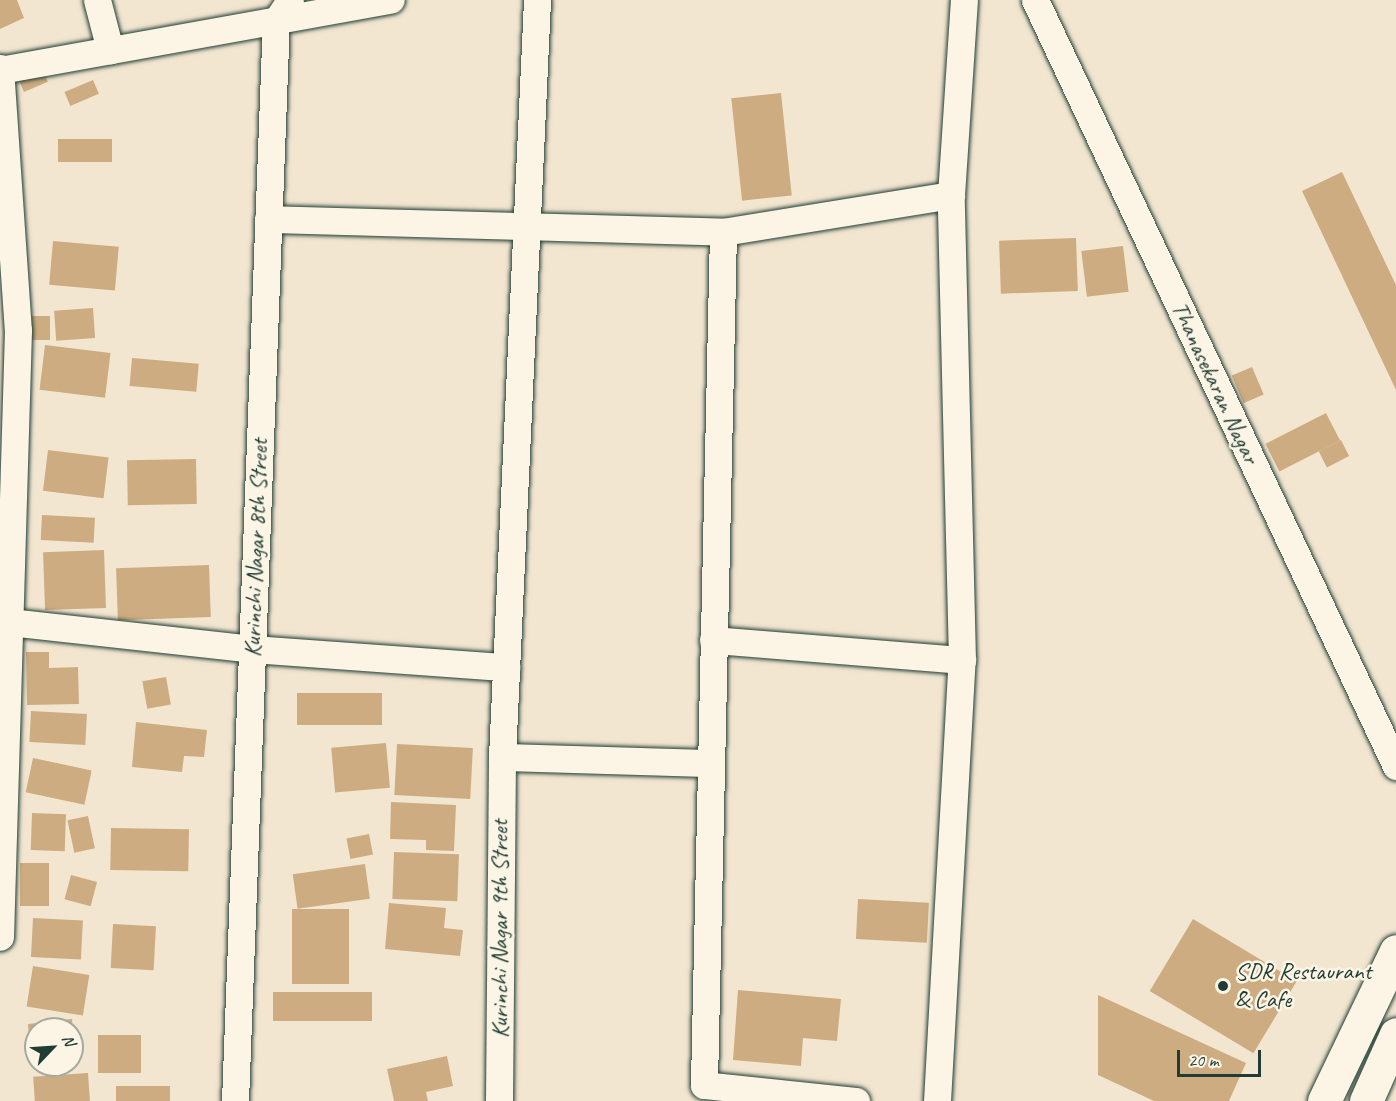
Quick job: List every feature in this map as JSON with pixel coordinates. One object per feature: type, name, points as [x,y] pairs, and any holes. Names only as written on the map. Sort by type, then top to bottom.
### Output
[{"type":"main road","points":[[1324,1101],[1396,951]]},
{"type":"main road","points":[[1366,1101],[1396,1034]]},
{"type":"street","points":[[97,0],[110,50]]},
{"type":"street","points":[[0,937],[8,284],[0,69],[110,50],[283,11],[391,0]]},
{"type":"street","name":"Kurinchi Nagar 9th Street","points":[[499,1101],[502,757],[537,0]]},
{"type":"street","points":[[937,1101],[962,660],[951,195],[964,0]]},
{"type":"street","name":"Thanasekaran Nagar","points":[[1035,0],[1396,766]]},
{"type":"street","name":"Kurinchi Nagar 8th Street","points":[[234,1101],[268,219],[283,11]]},
{"type":"street","points":[[268,219],[723,232],[951,195]]},
{"type":"street","points":[[723,232],[704,1085],[856,1101]]},
{"type":"street","points":[[4,621],[252,649],[506,667]]},
{"type":"street","points":[[713,640],[962,660]]},
{"type":"street","points":[[502,757],[710,763]]},
{"type":"building","points":[[0,0],[17,0],[24,18],[0,29]]},
{"type":"building","points":[[42,68],[48,82],[24,92],[18,78]]},
{"type":"building","points":[[93,80],[99,94],[70,106],[64,92]]},
{"type":"building","points":[[781,93],[792,195],[742,201],[731,98]]},
{"type":"building","points":[[58,139],[112,139],[112,162],[58,162]]},
{"type":"building","points":[[1342,172],[1396,285],[1396,390],[1302,191]]},
{"type":"building","points":[[1076,238],[1078,291],[1001,294],[999,241]]},
{"type":"building","points":[[53,241],[119,247],[115,291],[49,285]]},
{"type":"building","points":[[1123,246],[1129,292],[1087,297],[1081,251]]},
{"type":"building","points":[[93,308],[95,338],[56,341],[54,311]]},
{"type":"building","points":[[32,316],[50,316],[50,340],[32,340]]},
{"type":"building","points":[[45,345],[111,353],[105,398],[40,390]]},
{"type":"building","points":[[132,358],[199,364],[196,392],[130,386]]},
{"type":"building","points":[[1252,367],[1264,395],[1243,403],[1232,376]]},
{"type":"building","points":[[1326,413],[1340,441],[1279,471],[1265,444]]},
{"type":"building","points":[[1341,440],[1349,456],[1327,467],[1319,451]]},
{"type":"building","points":[[48,450],[109,457],[104,498],[43,491]]},
{"type":"building","points":[[196,459],[197,504],[128,505],[127,460]]},
{"type":"building","points":[[42,515],[95,518],[94,543],[41,540]]},
{"type":"building","points":[[104,550],[106,608],[45,610],[43,552]]},
{"type":"building","points":[[209,565],[211,617],[118,620],[116,568]]},
{"type":"building","points":[[26,652],[49,652],[49,668],[78,667],[79,704],[27,705]]},
{"type":"building","points":[[166,677],[171,705],[147,709],[142,681]]},
{"type":"building","points":[[297,693],[382,693],[382,725],[297,725]]},
{"type":"building","points":[[31,711],[87,714],[85,745],[29,742]]},
{"type":"building","points":[[136,722],[207,730],[204,757],[184,756],[182,772],[132,767]]},
{"type":"building","points":[[386,743],[390,788],[335,793],[331,748]]},
{"type":"building","points":[[397,744],[473,748],[470,799],[394,795]]},
{"type":"building","points":[[33,758],[92,770],[84,805],[26,792]]},
{"type":"building","points":[[391,802],[456,805],[454,851],[426,850],[426,840],[390,839]]},
{"type":"building","points":[[32,813],[66,814],[65,851],[31,850]]},
{"type":"building","points":[[88,816],[95,848],[74,853],[67,820]]},
{"type":"building","points":[[111,828],[189,829],[188,871],[110,870]]},
{"type":"building","points":[[369,834],[373,855],[350,859],[346,838]]},
{"type":"building","points":[[394,852],[459,854],[457,901],[392,899]]},
{"type":"building","points":[[20,863],[49,863],[49,906],[20,906]]},
{"type":"building","points":[[365,864],[370,899],[298,909],[293,874]]},
{"type":"building","points":[[71,875],[97,882],[91,906],[65,899]]},
{"type":"building","points":[[858,899],[929,903],[927,943],[856,939]]},
{"type":"building","points":[[389,903],[446,908],[444,928],[463,930],[460,956],[385,949]]},
{"type":"building","points":[[292,909],[349,909],[349,984],[292,984]]},
{"type":"building","points":[[33,918],[83,921],[81,960],[31,957]]},
{"type":"building","name":"SDR Restaurant & Cafe","points":[[1193,919],[1297,981],[1253,1053],[1150,991]]},
{"type":"building","points":[[113,924],[156,926],[154,970],[111,968]]},
{"type":"building","points":[[33,966],[89,975],[83,1015],[27,1006]]},
{"type":"building","points":[[738,990],[841,999],[837,1041],[803,1038],[801,1066],[733,1060]]},
{"type":"building","points":[[273,992],[372,992],[372,1021],[273,1021]]},
{"type":"building","points":[[1098,995],[1246,1063],[1229,1101],[1154,1101],[1098,1075]]},
{"type":"building","points":[[98,1035],[141,1035],[141,1073],[98,1073]]},
{"type":"building","points":[[447,1056],[453,1086],[426,1092],[428,1101],[394,1101],[387,1069]]},
{"type":"building","points":[[84,1073],[88,1073],[90,1101],[35,1101],[33,1077],[84,1077]]},
{"type":"building","points":[[116,1086],[170,1086],[170,1101],[116,1101]]},
{"type":"place","name":"SDR Restaurant & Cafe","points":[[1223,986]]}]
